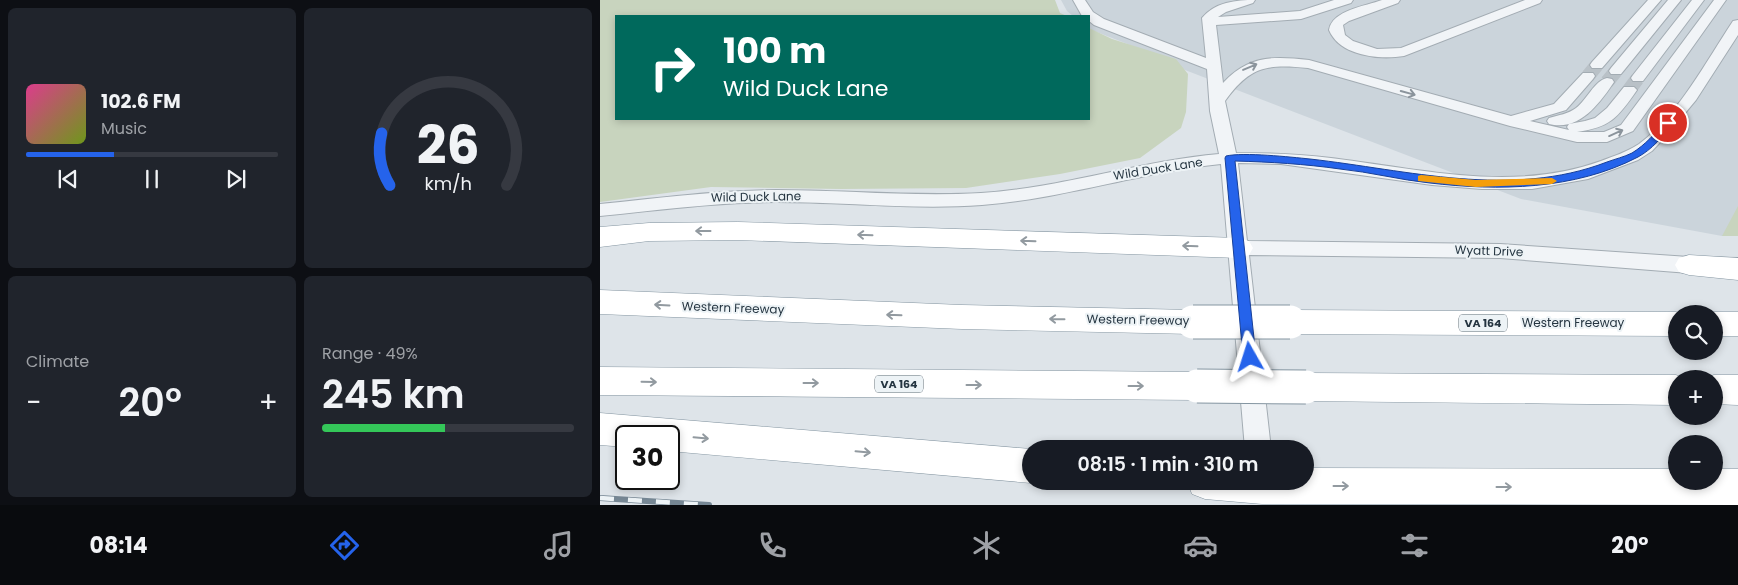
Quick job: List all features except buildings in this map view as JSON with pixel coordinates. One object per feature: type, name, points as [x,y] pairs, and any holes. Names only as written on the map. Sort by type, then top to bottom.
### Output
[{"type":"highway","points":[[600,237],[649,232],[738,231],[1239,248]]},
{"type":"highway","points":[[1689,265],[1738,268]]},
{"type":"highway","name":"Western Freeway","points":[[600,302],[962,317],[1193,322],[1668,324]]},
{"type":"highway","points":[[1723,324],[1738,324]]},
{"type":"highway","name":"VA 164","points":[[600,381],[1668,390]]},
{"type":"highway","points":[[1723,390],[1738,390]]},
{"type":"highway","points":[[600,429],[1022,465]]},
{"type":"highway","points":[[1314,484],[1738,487]]},
{"type":"street","points":[[1079,0],[1088,15]]},
{"type":"street","points":[[1214,8],[1233,0]]},
{"type":"street","points":[[1214,8],[1221,9],[1250,0]]},
{"type":"street","points":[[1214,8],[1301,15],[1347,0]]},
{"type":"street","points":[[1394,0],[1344,18],[1338,23],[1336,30],[1339,37],[1348,44],[1375,53],[1404,52],[1536,0]]},
{"type":"street","points":[[1510,121],[1551,112],[1560,107],[1655,0]]},
{"type":"street","points":[[1217,101],[1230,82],[1242,70],[1257,64],[1294,62],[1309,64],[1510,121],[1590,138],[1607,137],[1626,128],[1720,0]]},
{"type":"street","points":[[1510,121],[1573,118],[1579,115],[1674,1]]},
{"type":"street","points":[[1510,121],[1588,127],[1601,124],[1698,3]]},
{"type":"street","points":[[1214,8],[1213,66],[1217,101],[1230,158],[1257,440]]},
{"type":"street","points":[[1090,16],[1100,22],[1213,66]]},
{"type":"street","name":"Wild Duck Lane","points":[[600,210],[713,197],[984,199],[1045,191],[1106,178],[1230,158],[1288,160],[1341,166],[1429,180],[1476,184],[1557,181],[1596,170],[1635,155],[1658,136],[1688,98],[1738,24]]},
{"type":"street","name":"Wyatt Drive","points":[[1239,248],[1500,251],[1689,265]]},
{"type":"shaded area","points":[[1061,0],[1738,0],[1738,236],[1722,236],[1521,199],[1185,70],[1166,59],[1090,29],[1090,15],[1072,15],[1067,11]]},
{"type":"green space","points":[[600,0],[1055,0],[1060,13],[1065,15],[615,15],[615,120],[1090,120],[1090,28],[1112,39],[1176,59],[1188,74],[1186,112],[1181,128],[1140,158],[1060,174],[966,188],[711,187],[600,202]]},
{"type":"green space","points":[[1738,206],[1738,236],[1722,236]]},
{"type":"tunnel","points":[[1588,76],[1597,65]]},
{"type":"tunnel","points":[[1607,82],[1616,71]]},
{"type":"tunnel","points":[[1629,90],[1638,78]]},
{"type":"railway","points":[[600,498],[709,505]]},
{"type":"slow traffic","points":[[1421,178],[1476,184],[1552,181]]},
{"type":"route","points":[[1250,357],[1230,158],[1288,160],[1341,166],[1429,180],[1476,184],[1557,181],[1596,170],[1635,155],[1658,136],[1668,123]]}]
